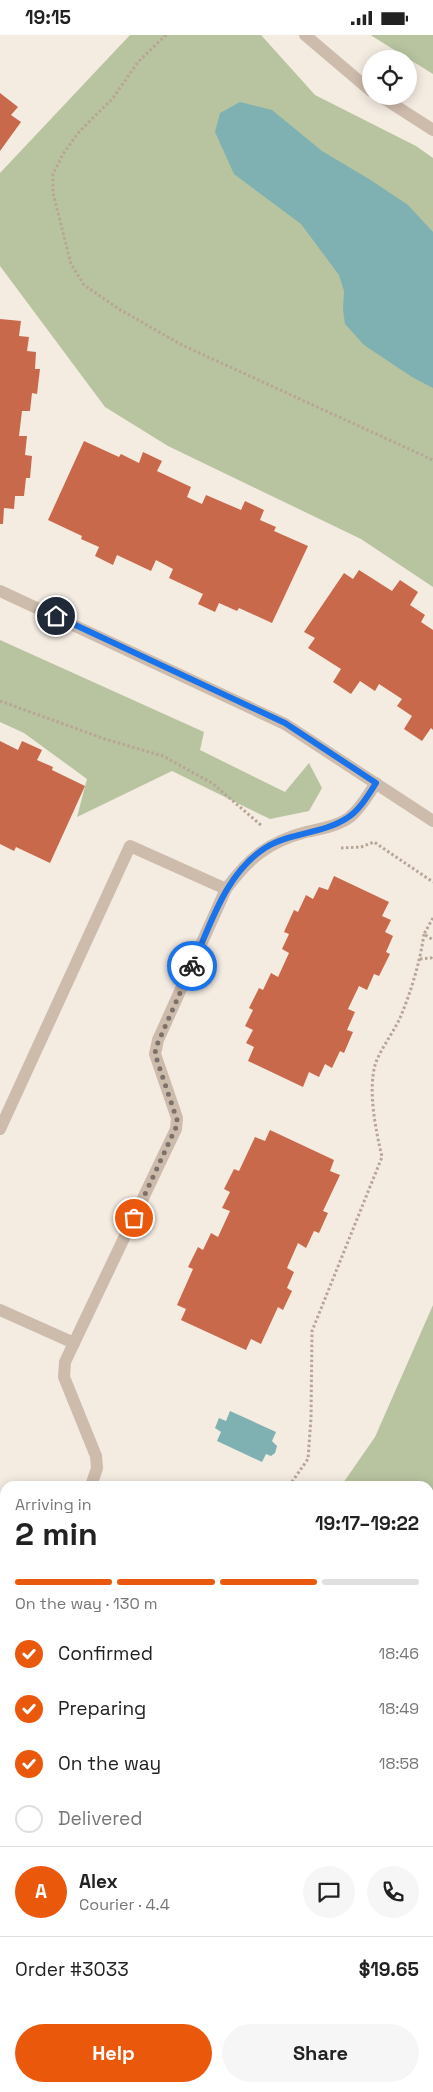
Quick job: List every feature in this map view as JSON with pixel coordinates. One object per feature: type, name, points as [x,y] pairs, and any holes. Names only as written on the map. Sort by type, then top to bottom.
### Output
[{"type":"street","points":[[305,35],[362,83]]},
{"type":"street","points":[[394,105],[433,130]]},
{"type":"street","points":[[0,591],[285,723],[433,821]]},
{"type":"street","points":[[93,1481],[98,1468],[96,1456],[64,1377],[65,1363],[176,1129],[177,1118],[155,1054],[156,1047],[226,889],[241,869],[264,849],[279,841],[338,824],[349,817],[361,805],[376,783]]},
{"type":"street","points":[[0,1129],[130,846],[226,889]]},
{"type":"street","points":[[0,1310],[74,1343]]},
{"type":"path","points":[[166,35],[138,63],[113,98],[79,133],[63,154],[53,174],[53,193],[71,265],[84,285],[119,309],[182,345],[433,460]]},
{"type":"path","points":[[0,701],[105,739],[163,756],[212,783],[263,827]]},
{"type":"path","points":[[332,848],[361,847],[374,842],[433,882]]},
{"type":"path","points":[[292,1481],[308,1459],[311,1418],[312,1331],[382,1157],[376,1129],[374,1103],[373,1086],[376,1063],[400,1018],[420,959],[424,934],[433,918]]},
{"type":"path","points":[[424,934],[433,940]]},
{"type":"path","points":[[420,959],[431,958],[433,955]]},
{"type":"green space","points":[[130,35],[261,35],[315,95],[416,146],[433,158],[433,587],[361,539],[168,446],[105,407],[0,266],[0,173]]},
{"type":"green space","points":[[433,35],[433,74],[417,64],[417,50],[394,50],[372,36]]},
{"type":"green space","points":[[0,640],[204,732],[200,750],[285,792],[309,763],[322,788],[309,811],[270,819],[172,771],[77,817],[87,779],[24,733],[0,722]]},
{"type":"green space","points":[[433,1305],[433,1481],[344,1481],[375,1437]]},
{"type":"water","points":[[240,102],[272,110],[322,151],[408,205],[433,232],[433,388],[412,377],[364,345],[345,324],[343,310],[344,291],[339,275],[301,224],[234,174],[215,132],[220,113]]},
{"type":"water","points":[[230,1411],[276,1432],[272,1441],[277,1446],[275,1453],[271,1456],[266,1454],[262,1462],[217,1441],[221,1432],[215,1428],[219,1418],[226,1421]]},
{"type":"building","points":[[0,93],[18,107],[11,115],[21,122],[0,151]]},
{"type":"building","points":[[0,319],[21,321],[19,336],[29,337],[27,351],[36,352],[35,369],[40,369],[37,394],[32,393],[30,411],[22,411],[19,436],[27,436],[25,455],[32,456],[30,478],[26,478],[24,496],[15,496],[14,509],[4,508],[3,524],[0,524]]},
{"type":"building","points":[[84,441],[119,457],[121,454],[139,463],[143,452],[162,461],[157,471],[191,487],[187,497],[202,504],[206,495],[241,510],[245,501],[264,510],[260,520],[276,527],[274,531],[308,546],[272,623],[239,608],[237,611],[219,603],[215,612],[198,604],[203,594],[169,578],[173,569],[156,560],[151,571],[117,555],[113,565],[95,556],[99,547],[81,539],[82,536],[48,520]]},
{"type":"building","points":[[359,570],[392,591],[400,580],[418,592],[410,605],[425,615],[421,622],[433,630],[433,730],[431,728],[422,741],[404,729],[412,716],[397,706],[402,699],[379,684],[375,691],[360,681],[351,694],[333,682],[341,669],[308,648],[315,638],[304,632],[344,573],[353,579]]},
{"type":"building","points":[[0,741],[18,750],[22,741],[42,750],[37,760],[53,767],[52,770],[85,786],[50,863],[16,847],[14,851],[0,844]]},
{"type":"building","points":[[334,876],[389,902],[382,916],[391,920],[385,932],[393,936],[386,952],[390,954],[379,976],[374,974],[367,990],[359,986],[348,1009],[355,1012],[347,1030],[353,1032],[344,1053],[340,1051],[332,1068],[325,1064],[319,1077],[309,1072],[303,1087],[248,1061],[254,1047],[246,1043],[253,1030],[245,1026],[253,1010],[249,1008],[259,988],[263,990],[271,973],[278,977],[289,953],[282,949],[289,934],[284,932],[294,910],[298,912],[306,895],[313,899],[319,887],[328,890]]},
{"type":"building","points":[[270,1130],[334,1160],[330,1171],[340,1175],[323,1211],[328,1213],[319,1233],[314,1231],[306,1248],[298,1243],[287,1268],[294,1272],[287,1288],[292,1291],[283,1310],[278,1307],[261,1344],[251,1339],[246,1350],[181,1320],[186,1309],[177,1305],[193,1269],[188,1267],[198,1247],[203,1250],[211,1233],[218,1237],[230,1211],[222,1208],[230,1192],[224,1189],[234,1169],[239,1171],[255,1137],[265,1141]]},
{"type":"way so far","points":[[134,1218],[178,1123],[176,1112],[155,1054],[158,1041],[192,966]]},
{"type":"route","points":[[56,616],[285,723],[376,783],[361,805],[349,817],[338,824],[279,841],[252,858],[226,889],[192,966]]}]
